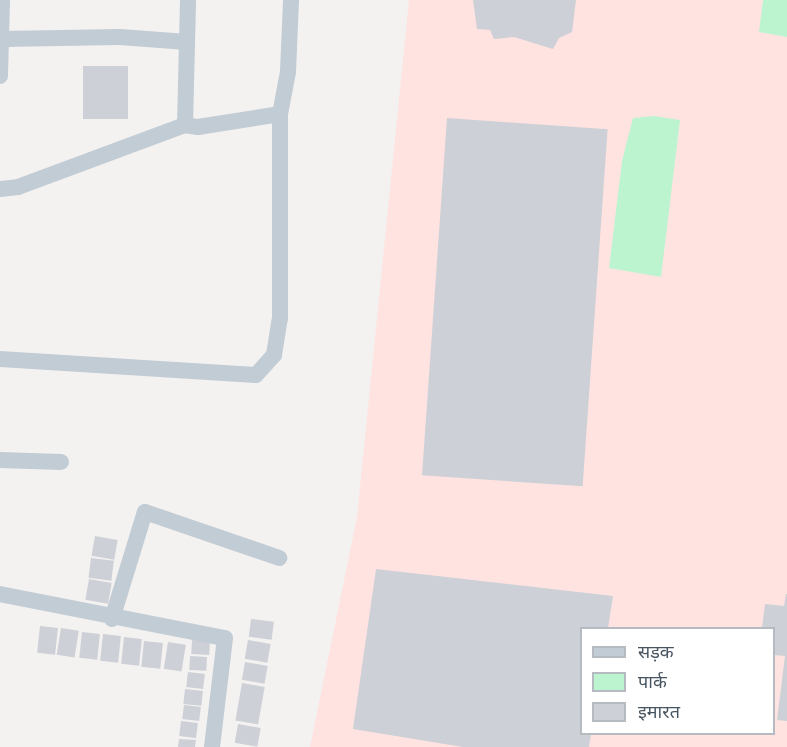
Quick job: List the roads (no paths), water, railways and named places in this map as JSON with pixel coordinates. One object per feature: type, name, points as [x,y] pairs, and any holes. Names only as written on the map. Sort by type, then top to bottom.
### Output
[{"type":"street","points":[[0,76],[2,0]]},
{"type":"street","points":[[185,125],[188,0]]},
{"type":"street","points":[[0,359],[256,375],[274,355],[280,319],[280,114],[288,72],[291,0]]},
{"type":"street","points":[[2,39],[120,37],[187,42]]},
{"type":"street","points":[[0,189],[18,187],[185,125],[198,127],[280,114]]},
{"type":"street","points":[[0,460],[61,462]]},
{"type":"street","points":[[112,619],[145,512],[279,558]]},
{"type":"street","points":[[0,594],[112,619],[225,638],[212,747]]}]
